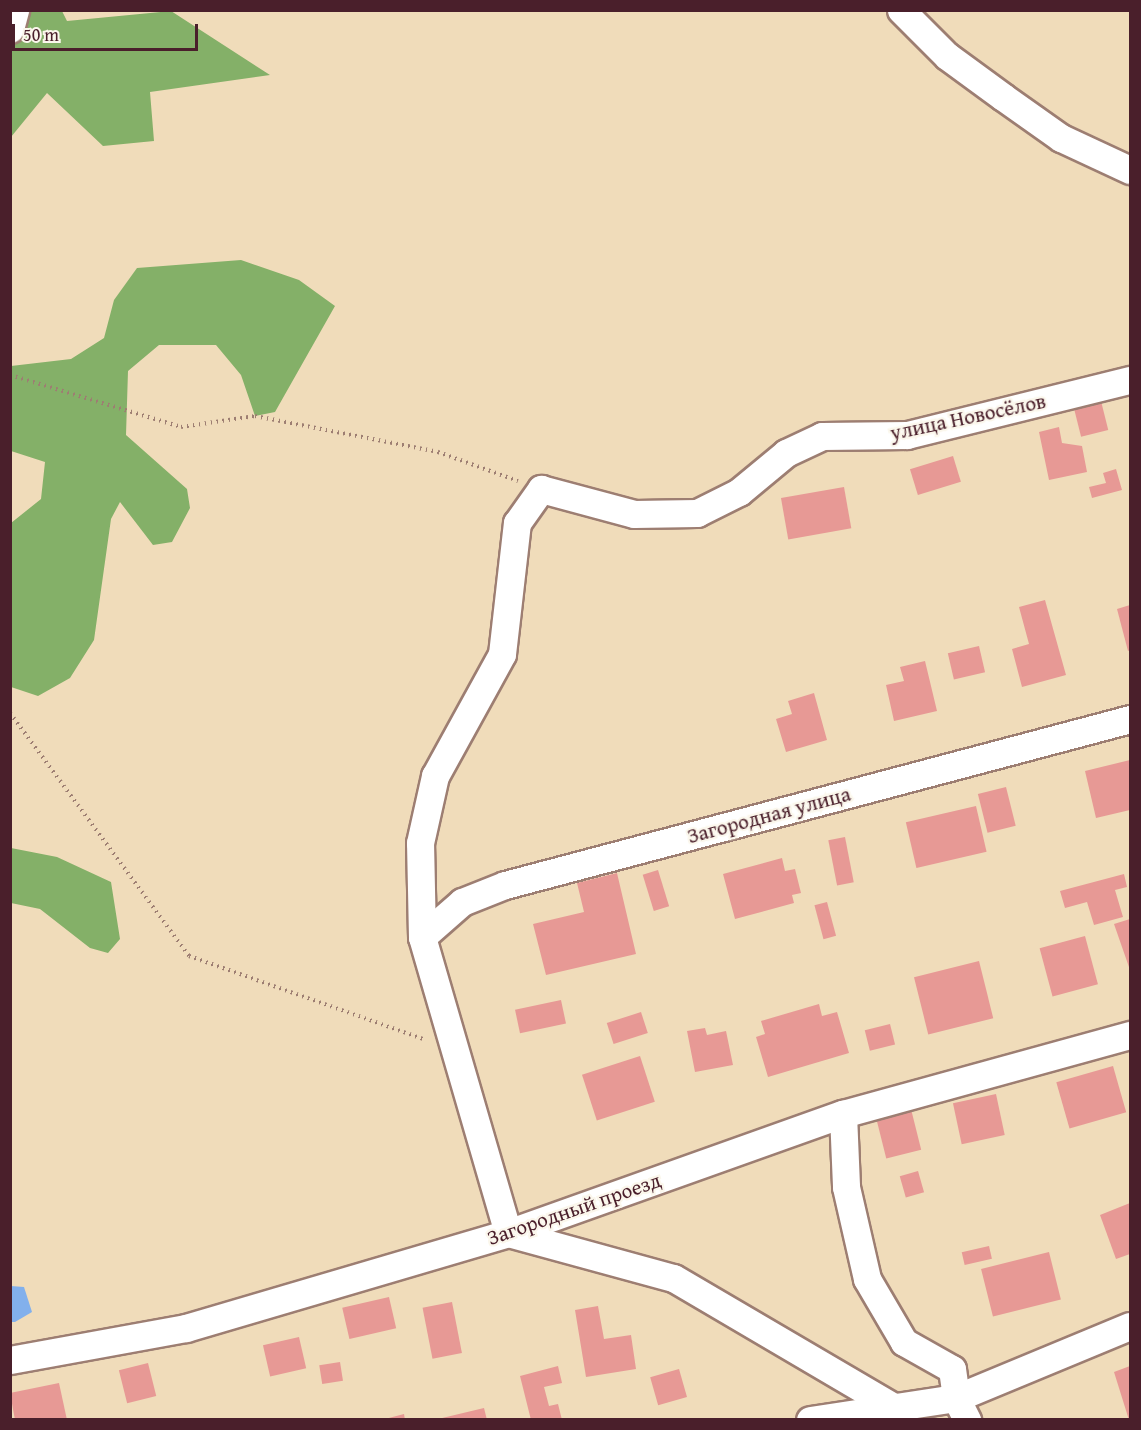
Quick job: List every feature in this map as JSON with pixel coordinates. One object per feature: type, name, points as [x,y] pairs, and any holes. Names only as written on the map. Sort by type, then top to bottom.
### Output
[{"type":"street","points":[[10,29],[15,10]]},
{"type":"street","points":[[901,10],[947,56],[1061,138],[1131,170]]},
{"type":"street","name":"улица Новосёлов","points":[[541,489],[634,514],[697,513],[739,492],[786,453],[822,436],[907,435],[1131,380]]},
{"type":"street","points":[[541,489],[517,523],[502,654],[435,776],[420,843],[422,937],[508,1233],[674,1278],[895,1408]]},
{"type":"street","name":"Загородная улица","points":[[422,937],[462,902],[505,885],[1131,718]]},
{"type":"street","name":"Загородный проезд","points":[[10,1360],[186,1328],[508,1233],[843,1114],[1131,1035]]},
{"type":"street","points":[[843,1114],[846,1187],[867,1279],[904,1342],[952,1369],[962,1408]]},
{"type":"street","points":[[810,1419],[895,1408],[962,1408],[1131,1326]]},
{"type":"path","points":[[10,375],[181,427],[255,416],[438,452],[541,489]]},
{"type":"path","points":[[10,713],[189,956],[454,1050]]},
{"type":"green space","points":[[11,11],[62,11],[67,21],[171,11],[270,75],[150,92],[154,141],[103,146],[47,93],[11,137]]},
{"type":"green space","points":[[241,260],[299,280],[335,306],[275,412],[255,416],[241,375],[216,345],[159,345],[128,371],[126,435],[187,489],[190,508],[172,542],[153,545],[120,502],[111,519],[94,640],[70,678],[38,696],[11,687],[11,523],[41,499],[45,462],[11,451],[11,366],[71,359],[104,338],[114,300],[137,268]]},
{"type":"green space","points":[[11,848],[57,857],[111,882],[120,939],[108,953],[90,948],[40,909],[11,903]]},
{"type":"water","points":[[11,1286],[24,1287],[32,1312],[15,1322],[11,1322]]},
{"type":"building","points":[[1100,397],[1108,430],[1081,437],[1073,404]]},
{"type":"building","points":[[1059,427],[1062,443],[1082,446],[1087,472],[1049,480],[1039,432]]},
{"type":"building","points":[[953,456],[961,482],[918,495],[910,469]]},
{"type":"building","points":[[1116,469],[1122,490],[1092,498],[1089,487],[1106,483],[1103,473]]},
{"type":"building","points":[[844,487],[851,528],[788,539],[781,498]]},
{"type":"building","points":[[1045,600],[1066,675],[1022,687],[1012,649],[1029,644],[1019,607]]},
{"type":"building","points":[[1130,605],[1130,650],[1128,651],[1117,609]]},
{"type":"building","points":[[979,646],[985,672],[954,680],[948,653]]},
{"type":"building","points":[[925,661],[937,711],[894,721],[886,685],[904,681],[900,667]]},
{"type":"building","points":[[814,693],[827,740],[786,752],[776,719],[792,714],[788,701]]},
{"type":"building","points":[[1130,760],[1130,810],[1096,818],[1085,771]]},
{"type":"building","points":[[1006,787],[1016,826],[988,833],[978,794]]},
{"type":"building","points":[[976,806],[987,852],[916,868],[906,822]]},
{"type":"building","points":[[845,837],[854,882],[837,885],[828,840]]},
{"type":"building","points":[[782,858],[785,871],[795,869],[801,893],[792,895],[794,903],[735,919],[723,874]]},
{"type":"building","points":[[658,870],[669,906],[654,911],[643,875]]},
{"type":"building","points":[[617,873],[636,954],[546,975],[533,924],[584,912],[577,883]]},
{"type":"building","points":[[1124,874],[1127,887],[1115,890],[1123,917],[1094,925],[1087,902],[1065,908],[1060,891]]},
{"type":"building","points":[[827,902],[836,936],[824,939],[814,905]]},
{"type":"building","points":[[1130,919],[1130,970],[1114,924]]},
{"type":"building","points":[[1085,936],[1098,984],[1053,996],[1040,948]]},
{"type":"building","points":[[979,961],[993,1018],[928,1034],[914,977]]},
{"type":"building","points":[[561,1000],[566,1023],[520,1033],[515,1010]]},
{"type":"building","points":[[819,1004],[822,1016],[837,1012],[849,1053],[768,1077],[756,1037],[765,1034],[761,1021]]},
{"type":"building","points":[[641,1012],[648,1033],[614,1044],[607,1023]]},
{"type":"building","points":[[890,1024],[895,1044],[870,1051],[865,1030]]},
{"type":"building","points":[[705,1028],[707,1035],[726,1031],[733,1065],[695,1072],[687,1031]]},
{"type":"building","points":[[640,1056],[655,1102],[597,1121],[582,1075]]},
{"type":"building","points":[[1113,1066],[1126,1112],[1070,1128],[1056,1082]]},
{"type":"building","points":[[996,1094],[1005,1135],[962,1144],[953,1103]]},
{"type":"building","points":[[911,1109],[921,1150],[886,1158],[876,1118]]},
{"type":"building","points":[[918,1171],[924,1192],[906,1197],[900,1176]]},
{"type":"building","points":[[1130,1203],[1130,1254],[1116,1259],[1100,1215]]},
{"type":"building","points":[[989,1246],[992,1259],[965,1265],[962,1252]]},
{"type":"building","points":[[1049,1252],[1061,1300],[993,1316],[981,1269]]},
{"type":"building","points":[[389,1297],[396,1328],[349,1339],[342,1308]]},
{"type":"building","points":[[452,1302],[462,1353],[432,1359],[423,1308]]},
{"type":"building","points":[[598,1306],[604,1339],[631,1335],[636,1369],[586,1377],[575,1310]]},
{"type":"building","points":[[299,1337],[306,1368],[270,1377],[263,1345]]},
{"type":"building","points":[[340,1362],[343,1381],[322,1384],[319,1365]]},
{"type":"building","points":[[148,1363],[156,1396],[127,1403],[119,1370]]},
{"type":"building","points":[[558,1366],[562,1383],[544,1387],[549,1406],[558,1404],[562,1420],[531,1420],[520,1376]]},
{"type":"building","points":[[1130,1366],[1130,1420],[1129,1420],[1114,1372]]},
{"type":"building","points":[[679,1369],[687,1397],[658,1405],[650,1377]]},
{"type":"building","points":[[59,1383],[67,1420],[15,1420],[10,1393]]},
{"type":"building","points":[[484,1408],[487,1420],[438,1420],[438,1419]]},
{"type":"building","points":[[404,1414],[405,1420],[385,1420],[385,1419]]}]
